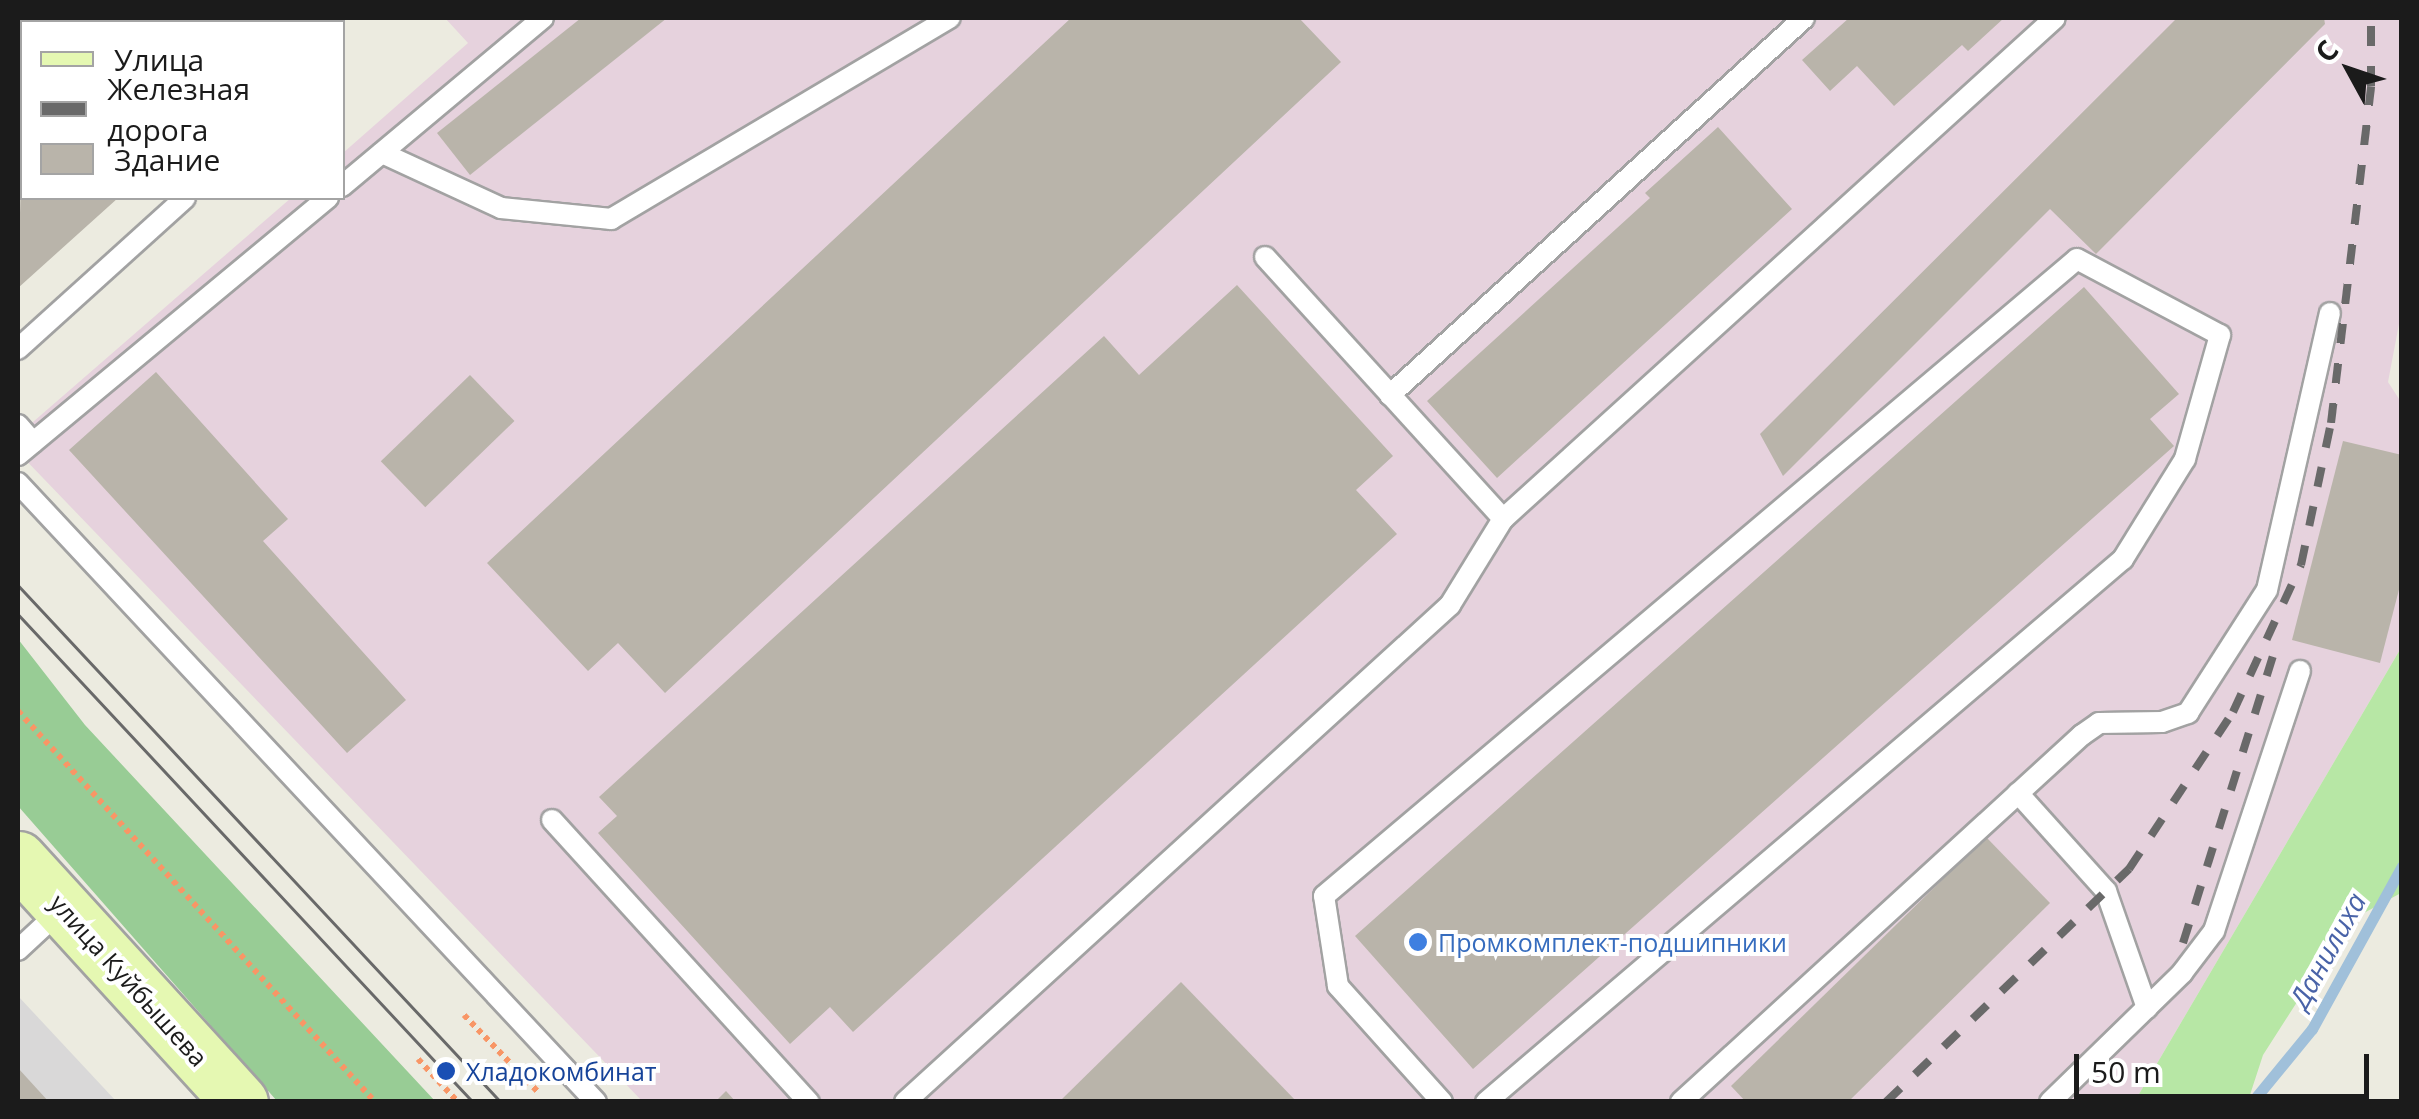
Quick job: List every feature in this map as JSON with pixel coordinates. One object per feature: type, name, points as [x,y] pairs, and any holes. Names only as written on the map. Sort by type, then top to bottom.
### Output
[{"type":"main road","name":"улица Куйбышева","points":[[18,858],[240,1102]]},
{"type":"lane","points":[[345,184],[544,18]]},
{"type":"lane","points":[[382,153],[501,208],[610,220],[950,18]]},
{"type":"lane","points":[[1390,394],[1804,18]]},
{"type":"lane","points":[[905,1102],[1450,605],[1504,520],[2055,18]]},
{"type":"lane","points":[[18,348],[183,200]]},
{"type":"lane","points":[[18,425],[25,449],[326,200]]},
{"type":"lane","points":[[1265,257],[1504,520]]},
{"type":"lane","points":[[1442,1102],[1338,986],[1324,896],[2077,259],[2220,335],[2185,459],[2123,559],[1486,1102]]},
{"type":"lane","points":[[1681,1102],[2018,793],[2100,723],[2176,720],[2199,697],[2268,590],[2330,312]]},
{"type":"lane","points":[[18,483],[596,1102]]},
{"type":"lane","points":[[2050,1102],[2200,955],[2214,931],[2300,671]]},
{"type":"lane","points":[[2018,793],[2106,890],[2148,1008]]},
{"type":"lane","points":[[552,820],[808,1102]]},
{"type":"lane","points":[[18,950],[63,908]]},
{"type":"path","points":[[18,711],[375,1102]]},
{"type":"path","points":[[464,1015],[538,1092]]},
{"type":"path","points":[[418,1059],[458,1102]]},
{"type":"shaded area","points":[[445,18],[2401,18],[2402,308],[2388,382],[2401,402],[2401,648],[2135,1101],[642,1101],[18,452],[18,435],[289,200],[345,200],[345,151],[468,43]]},
{"type":"shaded area","points":[[18,996],[116,1101],[18,1101]]},
{"type":"green space","points":[[18,639],[85,725],[435,1101],[277,1101],[18,806]]},
{"type":"green space","points":[[2401,648],[2401,893],[2349,921],[2263,1055],[2248,1101],[2135,1101]]},
{"type":"building","points":[[581,18],[667,18],[470,175],[437,133]]},
{"type":"building","points":[[1071,18],[1299,18],[1341,62],[665,693],[618,643],[588,671],[487,563]]},
{"type":"building","points":[[1849,18],[2004,18],[1968,51],[1962,45],[1894,106],[1857,66],[1830,91],[1802,60]]},
{"type":"building","points":[[2177,18],[2324,18],[2325,24],[2096,254],[2050,209],[1783,476],[1760,434]]},
{"type":"building","points":[[1718,127],[1792,209],[1497,478],[1427,401],[1650,198],[1645,193]]},
{"type":"building","points":[[20,200],[116,200],[18,288]]},
{"type":"building","points":[[1237,285],[1393,456],[1356,490],[1397,534],[853,1032],[830,1007],[790,1044],[598,833],[617,816],[599,797],[1104,336],[1139,375]]},
{"type":"building","points":[[2084,287],[2179,394],[2150,419],[2174,446],[1473,1069],[1355,936]]},
{"type":"building","points":[[156,372],[288,519],[263,541],[406,700],[347,753],[69,450]]},
{"type":"building","points":[[470,375],[514,421],[425,507],[381,461]]},
{"type":"building","points":[[2343,441],[2402,455],[2402,578],[2380,663],[2292,640]]},
{"type":"building","points":[[1986,837],[2050,903],[1848,1102],[1746,1102],[1731,1086]]},
{"type":"building","points":[[1181,982],[1297,1102],[1059,1102]]},
{"type":"building","points":[[18,1068],[49,1102],[18,1102]]},
{"type":"building","points":[[726,1091],[736,1102],[715,1102]]},
{"type":"waterway","name":"Данилиха","points":[[2252,1102],[2312,1029],[2402,866]]},
{"type":"tram line","points":[[18,585],[501,1102]]},
{"type":"tram line","points":[[18,614],[473,1102]]},
{"type":"railway","points":[[1886,1102],[2129,869],[2233,712],[2301,565],[2331,423],[2371,86],[2371,18]]},
{"type":"railway","points":[[2183,943],[2276,646]]},
{"type":"place","name":"Промкомплект-подшипники","points":[[1418,942]]},
{"type":"place","name":"Хладокомбинат","points":[[446,1071]]}]
